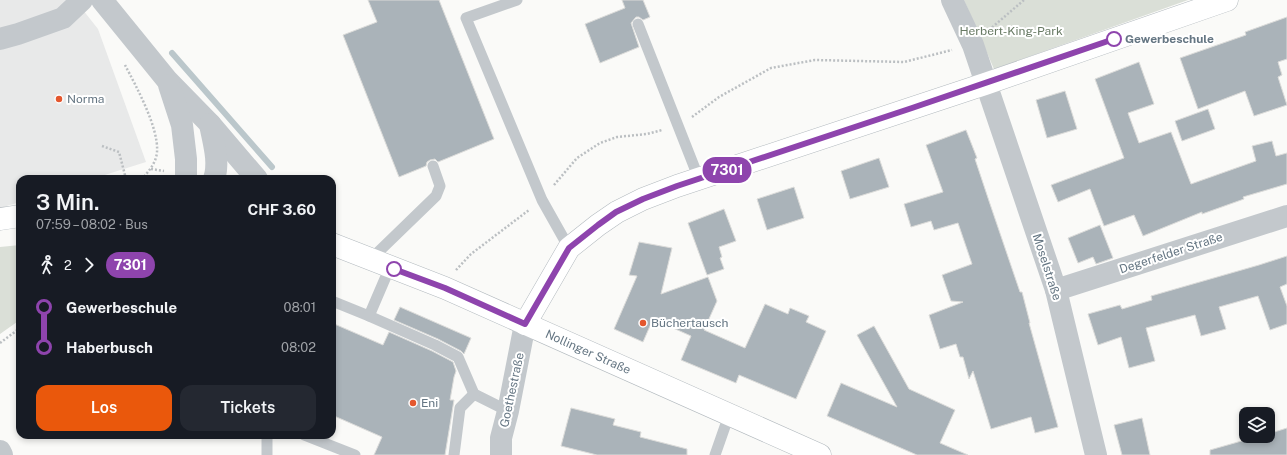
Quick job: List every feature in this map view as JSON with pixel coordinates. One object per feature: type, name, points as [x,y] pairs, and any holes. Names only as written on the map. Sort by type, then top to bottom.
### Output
[{"type":"street","points":[[0,39],[64,18],[82,0]]},
{"type":"street","points":[[102,0],[167,80],[210,124],[254,175]]},
{"type":"street","name":"Moselstraße","points":[[952,0],[973,45],[1056,290],[1096,455]]},
{"type":"street","points":[[525,324],[569,248],[616,212],[643,199],[985,84],[1227,0]]},
{"type":"street","points":[[167,80],[182,125],[186,159],[186,175]]},
{"type":"street","points":[[210,124],[216,166],[215,175]]},
{"type":"street","name":"Degerfelder Straße","points":[[1056,290],[1287,216]]},
{"type":"street","points":[[0,219],[16,217]]},
{"type":"street","name":"Nollinger Straße","points":[[336,246],[445,288],[820,455]]},
{"type":"street","name":"Goethestraße","points":[[501,455],[501,438],[508,411],[525,324]]},
{"type":"street","points":[[0,451],[2,455]]},
{"type":"lane","points":[[517,0],[466,18],[542,200],[569,248]]},
{"type":"lane","points":[[638,24],[699,179]]},
{"type":"lane","points":[[370,260],[436,196],[440,186],[434,166]]},
{"type":"lane","points":[[369,316],[390,267]]},
{"type":"lane","points":[[336,303],[435,345],[458,358],[474,394],[508,411]]},
{"type":"lane","points":[[454,455],[460,408],[474,394]]},
{"type":"lane","points":[[715,455],[729,415]]},
{"type":"lane","points":[[267,455],[268,439]]},
{"type":"lane","points":[[314,439],[355,455]]},
{"type":"path","points":[[445,288],[457,268],[471,254],[505,230],[542,200],[577,158],[600,144],[617,137],[647,134],[678,127],[719,97],[771,68],[815,60],[904,62],[973,45],[1024,0]]},
{"type":"path","points":[[124,63],[138,90],[155,131],[157,152],[151,169],[146,175]]},
{"type":"path","points":[[102,146],[119,152],[125,175]]},
{"type":"path","points":[[0,343],[16,331]]},
{"type":"shaded area","name":"Norma","points":[[0,0],[75,0],[98,29],[146,162],[105,175],[16,175],[16,203],[0,208]]},
{"type":"green space","name":"Herbert-King-Park","points":[[964,0],[1188,0],[994,69]]},
{"type":"green space","points":[[16,245],[16,323],[0,334],[0,247]]},
{"type":"building","points":[[368,0],[439,0],[494,139],[438,162],[435,159],[430,160],[427,162],[426,166],[399,177],[343,35],[377,22]]},
{"type":"building","points":[[622,0],[643,0],[650,17],[643,20],[636,17],[631,23],[639,47],[600,63],[585,24],[625,8]]},
{"type":"building","points":[[1287,17],[1287,59],[1278,62],[1282,75],[1278,77],[1287,105],[1254,116],[1245,91],[1198,109],[1180,58],[1246,35],[1245,32]]},
{"type":"building","points":[[1139,62],[1154,104],[1128,113],[1139,143],[1171,132],[1191,184],[1256,161],[1252,146],[1272,141],[1276,156],[1287,153],[1287,184],[1243,197],[1244,199],[1202,214],[1202,212],[1143,236],[1134,215],[1104,226],[1090,189],[1058,202],[1051,185],[1124,158],[1095,79]]},
{"type":"building","points":[[1065,91],[1077,129],[1047,138],[1036,100]]},
{"type":"building","points":[[1208,109],[1215,129],[1182,141],[1175,121]]},
{"type":"building","points":[[966,130],[977,158],[975,159],[1020,292],[1022,292],[1029,323],[1058,427],[1035,433],[1031,417],[991,429],[973,371],[969,379],[963,357],[960,357],[956,344],[940,349],[929,315],[963,302],[951,301],[942,275],[972,264],[958,223],[934,230],[931,221],[911,227],[904,204],[943,192],[926,145]]},
{"type":"building","points":[[879,158],[889,187],[850,199],[841,171]]},
{"type":"building","points":[[794,187],[804,218],[767,230],[757,199]]},
{"type":"building","points":[[724,209],[736,241],[719,247],[722,257],[720,258],[724,269],[707,275],[688,223]]},
{"type":"building","points":[[1100,225],[1113,258],[1096,264],[1093,257],[1078,263],[1068,238]]},
{"type":"building","points":[[639,242],[672,248],[661,294],[708,277],[717,301],[704,330],[745,348],[765,304],[788,314],[790,308],[809,316],[806,322],[826,331],[796,399],[739,375],[736,383],[681,360],[691,336],[653,319],[643,342],[614,329],[637,276],[629,275]]},
{"type":"building","points":[[1287,256],[1287,284],[1280,287],[1287,306],[1287,324],[1270,330],[1258,296],[1219,307],[1226,329],[1201,336],[1195,315],[1146,328],[1155,361],[1129,368],[1121,337],[1098,345],[1088,314],[1120,305],[1122,309],[1152,300],[1151,296]]},
{"type":"building","points":[[400,307],[471,338],[464,354],[438,339],[394,320]]},
{"type":"building","points":[[336,325],[383,345],[389,332],[453,362],[456,371],[450,400],[454,400],[445,455],[374,455],[382,437],[336,417]]},
{"type":"building","points":[[874,326],[909,389],[955,410],[940,443],[968,455],[917,455],[827,416],[841,383],[897,407],[857,335]]},
{"type":"building","points":[[571,408],[615,419],[613,425],[641,432],[640,437],[687,449],[687,455],[597,455],[561,446]]},
{"type":"building","points":[[1142,418],[1150,455],[1122,455],[1114,425]]},
{"type":"building","points":[[1287,428],[1287,455],[1210,455],[1210,450],[1239,442],[1239,443],[1275,443],[1275,432]]},
{"type":"waterway","points":[[172,53],[272,167]]},
{"type":"bus line","name":"7301","points":[[394,269],[445,288],[525,324],[569,248],[616,212],[643,199],[677,186],[985,84],[1114,39]]},
{"type":"place","name":"Gewerbeschule","points":[[1114,39]]},
{"type":"place","name":"Norma","points":[[59,99]]},
{"type":"place","name":"Büchertausch","points":[[643,323]]},
{"type":"place","name":"Eni","points":[[413,403]]}]
